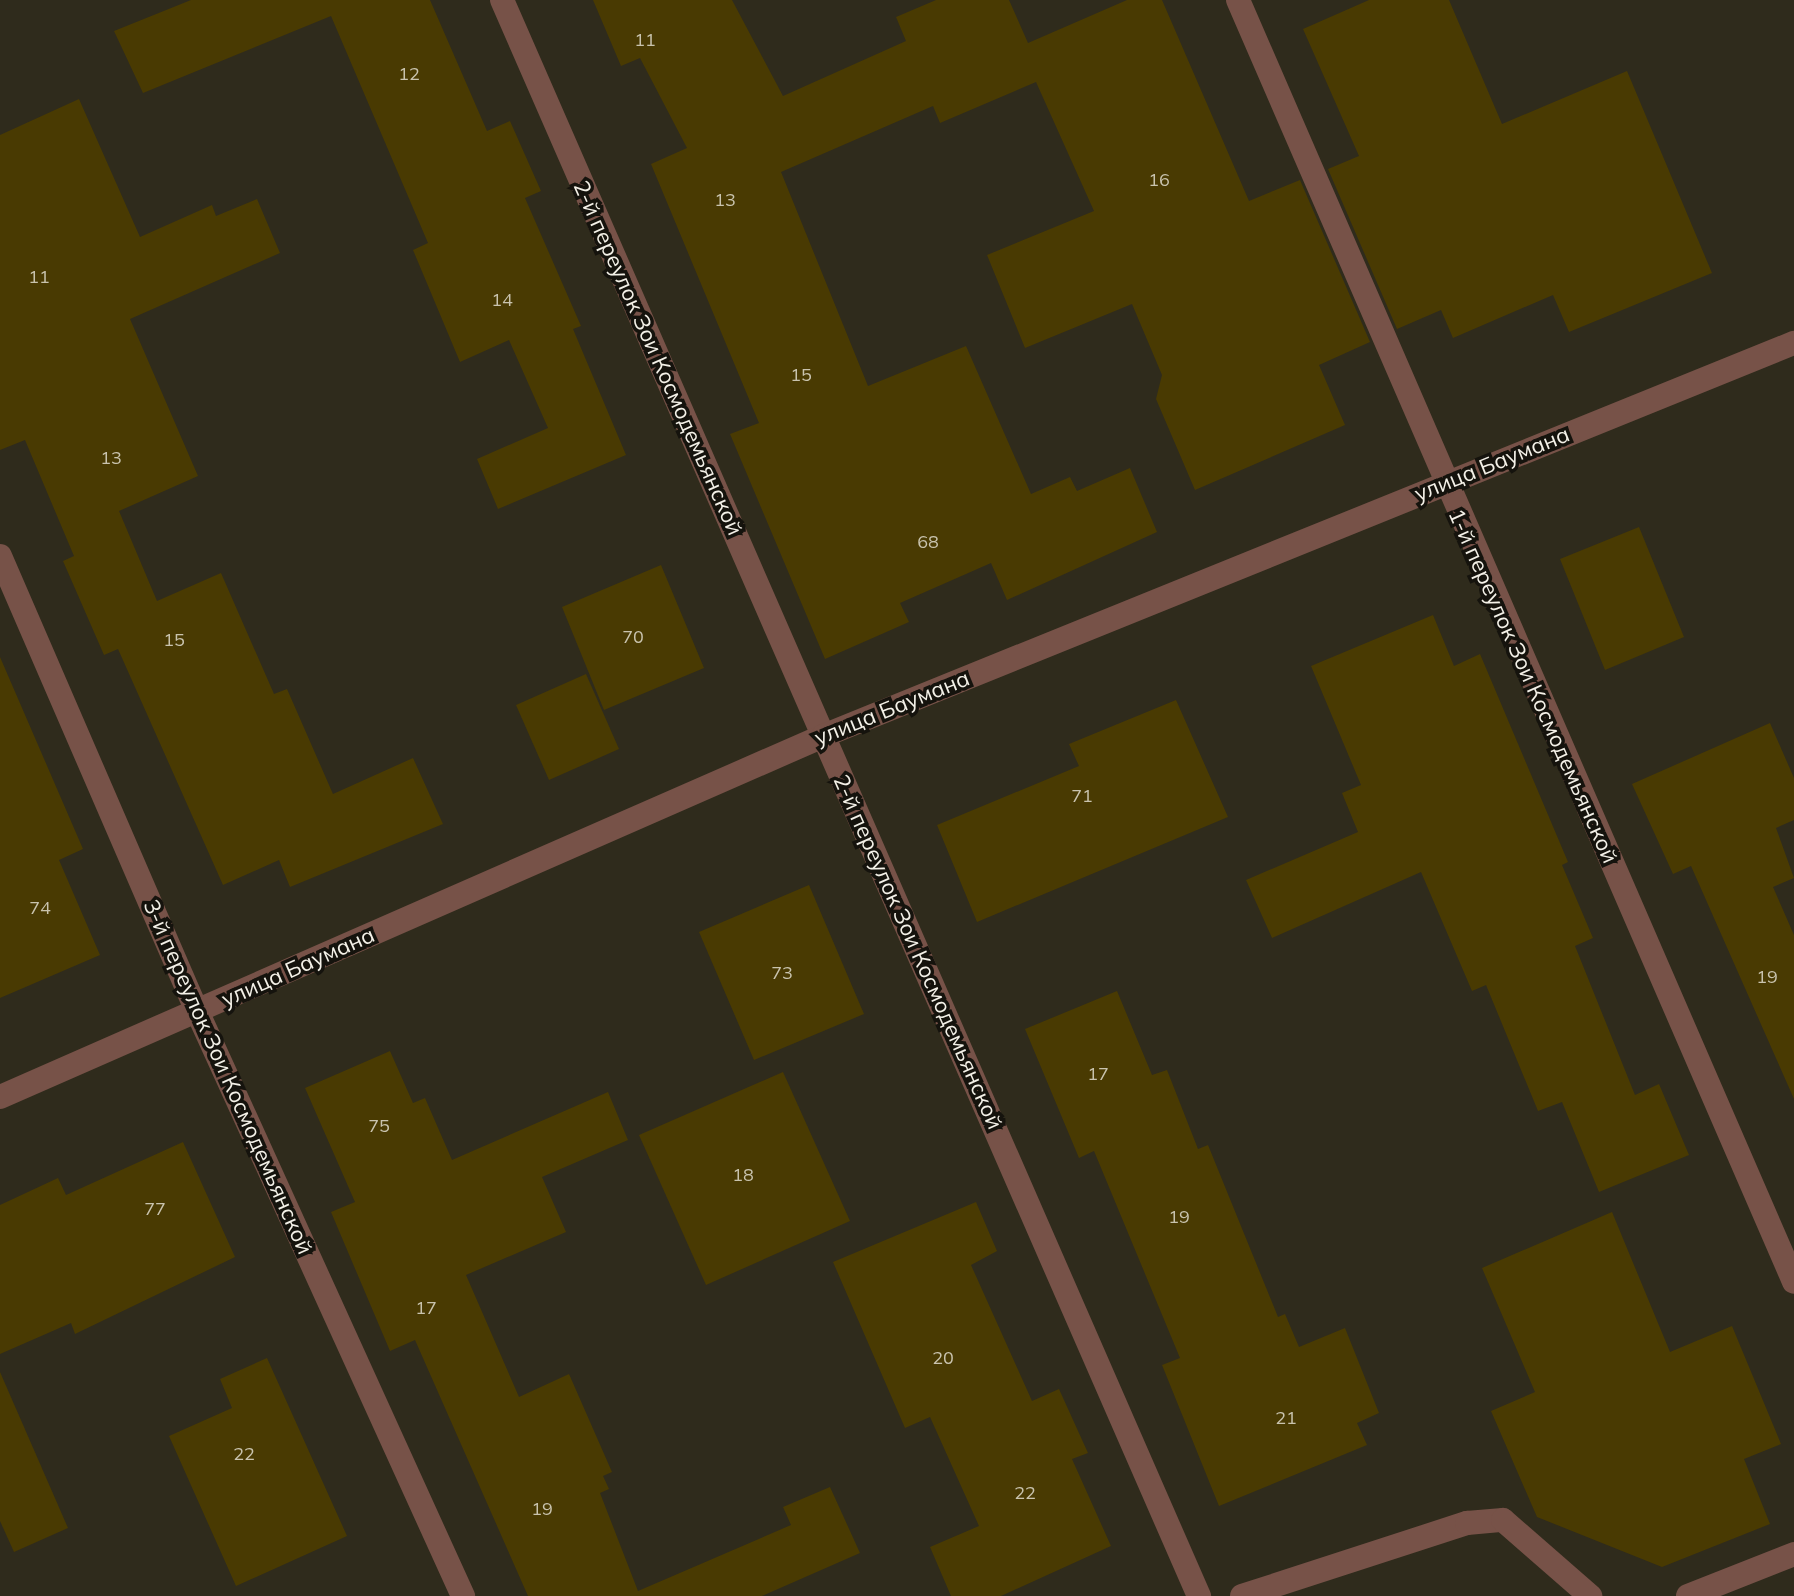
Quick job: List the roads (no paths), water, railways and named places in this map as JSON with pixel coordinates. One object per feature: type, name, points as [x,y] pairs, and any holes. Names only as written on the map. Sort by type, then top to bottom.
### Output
[{"type":"street","name":"2-й переулок Зои Космодемьянской","points":[[502,0],[1199,1596]]},
{"type":"street","name":"1-й переулок Зои Космодемьянской","points":[[1238,0],[1444,483],[1794,1282]]},
{"type":"street","name":"улица Баумана","points":[[0,1097],[823,736],[1794,343]]},
{"type":"street","name":"3-й переулок Зои Космодемьянской","points":[[0,556],[197,1011],[463,1596]]},
{"type":"street","points":[[1242,1596],[1467,1523],[1503,1520],[1590,1596]]},
{"type":"street","points":[[1688,1596],[1794,1554]]}]
